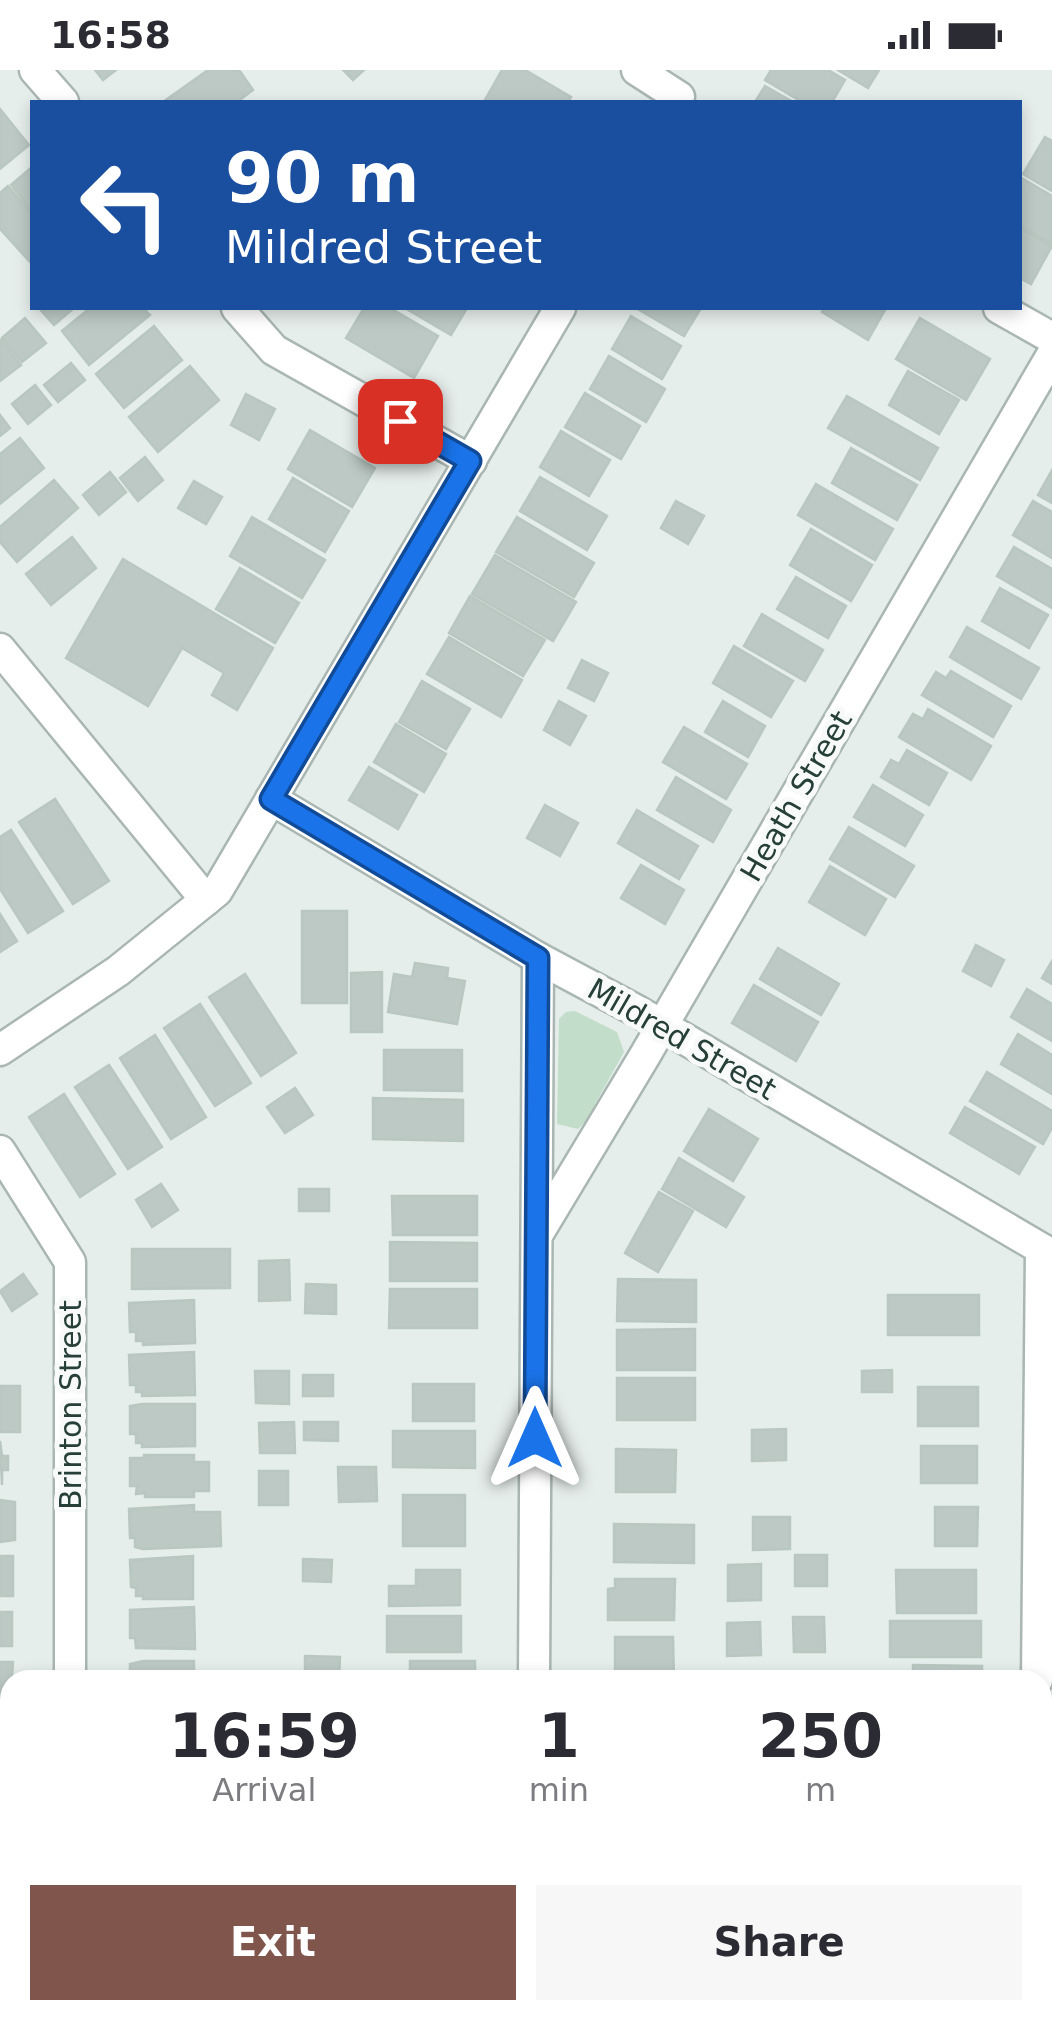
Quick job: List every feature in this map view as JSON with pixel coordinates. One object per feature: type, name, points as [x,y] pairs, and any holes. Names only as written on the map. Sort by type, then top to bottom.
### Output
[{"type":"street","points":[[35,70],[60,100]]},
{"type":"street","points":[[637,70],[683,90]]},
{"type":"street","points":[[240,310],[274,350],[470,461]]},
{"type":"street","points":[[0,1050],[118,971],[217,891],[559,310]]},
{"type":"street","points":[[1003,310],[1052,338]]},
{"type":"street","name":"Heath Street","points":[[536,1235],[1052,355]]},
{"type":"street","points":[[0,649],[206,900]]},
{"type":"street","name":"Mildred Street","points":[[271,799],[1046,1252]]},
{"type":"street","points":[[534,1670],[538,958]]},
{"type":"street","name":"Brinton Street","points":[[0,1151],[70,1262],[70,1670]]},
{"type":"street","points":[[1037,1670],[1046,1252]]},
{"type":"green space","points":[[575,1011],[617,1032],[624,1052],[578,1129],[557,1124],[559,1019],[566,1012]]},
{"type":"building","points":[[95,70],[116,70],[103,80]]},
{"type":"building","points":[[208,70],[239,70],[253,90],[240,100],[166,100]]},
{"type":"building","points":[[343,70],[364,70],[353,80]]},
{"type":"building","points":[[502,70],[525,70],[571,97],[569,100],[485,100]]},
{"type":"building","points":[[771,70],[828,70],[845,80],[833,100],[799,100],[765,80]]},
{"type":"building","points":[[838,70],[879,70],[868,88]]},
{"type":"building","points":[[765,86],[790,100],[756,100]]},
{"type":"building","points":[[0,109],[29,145],[0,169]]},
{"type":"building","points":[[1045,137],[1052,141],[1052,191],[1023,174]]},
{"type":"building","points":[[30,169],[30,209],[11,185]]},
{"type":"building","points":[[1022,178],[1052,196],[1052,244],[1022,227]]},
{"type":"building","points":[[8,186],[30,212],[30,262],[0,229],[0,193]]},
{"type":"building","points":[[1022,229],[1052,246],[1031,284],[1022,279]]},
{"type":"building","points":[[41,310],[72,310],[54,325]]},
{"type":"building","points":[[88,310],[145,310],[150,315],[89,365],[62,331]]},
{"type":"building","points":[[363,310],[393,310],[438,336],[414,378],[346,338]]},
{"type":"building","points":[[408,310],[466,310],[451,335]]},
{"type":"building","points":[[639,310],[700,310],[684,336]]},
{"type":"building","points":[[824,310],[885,310],[868,340]]},
{"type":"building","points":[[631,316],[681,346],[662,379],[612,349]]},
{"type":"building","points":[[25,318],[46,343],[22,362],[2,338]]},
{"type":"building","points":[[920,318],[990,359],[966,400],[896,359]]},
{"type":"building","points":[[154,326],[182,360],[124,408],[96,374]]},
{"type":"building","points":[[0,341],[21,365],[0,381]]},
{"type":"building","points":[[609,356],[665,389],[646,422],[590,389]]},
{"type":"building","points":[[71,363],[85,380],[58,402],[44,385]]},
{"type":"building","points":[[190,366],[219,400],[158,452],[129,417]]},
{"type":"building","points":[[908,371],[959,400],[939,434],[889,405]]},
{"type":"building","points":[[35,385],[51,405],[28,424],[12,404]]},
{"type":"building","points":[[585,393],[640,426],[621,459],[565,427]]},
{"type":"building","points":[[246,394],[275,409],[259,440],[231,425]]},
{"type":"building","points":[[847,396],[938,448],[920,480],[828,428]]},
{"type":"building","points":[[0,415],[10,428],[0,436]]},
{"type":"building","points":[[310,430],[375,468],[352,507],[288,469]]},
{"type":"building","points":[[561,431],[610,460],[589,496],[540,467]]},
{"type":"building","points":[[20,438],[44,468],[0,504],[0,454]]},
{"type":"building","points":[[851,448],[917,485],[897,520],[832,483]]},
{"type":"building","points":[[145,457],[163,480],[138,501],[120,478]]},
{"type":"building","points":[[1052,470],[1052,503],[1038,495]]},
{"type":"building","points":[[110,472],[126,492],[99,515],[83,495]]},
{"type":"building","points":[[540,477],[607,516],[587,550],[520,511]]},
{"type":"building","points":[[293,478],[349,511],[325,552],[269,519]]},
{"type":"building","points":[[54,480],[78,508],[17,562],[0,542],[0,527]]},
{"type":"building","points":[[194,481],[222,497],[206,524],[178,508]]},
{"type":"building","points":[[816,484],[893,529],[875,560],[798,515]]},
{"type":"building","points":[[676,501],[704,516],[688,544],[661,528]]},
{"type":"building","points":[[1033,501],[1052,512],[1052,558],[1013,535]]},
{"type":"building","points":[[252,517],[325,560],[302,598],[230,556]]},
{"type":"building","points":[[517,517],[594,563],[574,597],[496,552]]},
{"type":"building","points":[[811,529],[872,565],[851,601],[790,565]]},
{"type":"building","points":[[72,537],[96,568],[51,605],[26,574]]},
{"type":"building","points":[[1014,547],[1052,569],[1052,608],[997,576]]},
{"type":"building","points":[[495,555],[576,602],[553,641],[472,594]]},
{"type":"building","points":[[123,559],[273,648],[237,710],[212,695],[224,673],[182,648],[148,706],[66,658]]},
{"type":"building","points":[[240,568],[299,603],[275,643],[216,609]]},
{"type":"building","points":[[796,577],[846,606],[828,638],[777,609]]},
{"type":"building","points":[[1000,588],[1048,615],[1029,648],[982,621]]},
{"type":"building","points":[[470,596],[545,640],[523,676],[449,633]]},
{"type":"building","points":[[762,614],[823,650],[805,681],[744,646]]},
{"type":"building","points":[[967,627],[1039,668],[1021,699],[950,657]]},
{"type":"building","points":[[449,637],[522,680],[501,717],[427,674]]},
{"type":"building","points":[[734,646],[793,681],[771,717],[713,683]]},
{"type":"building","points":[[582,660],[608,673],[594,701],[568,688]]},
{"type":"building","points":[[951,671],[1011,706],[993,737],[922,695],[936,672],[946,678]]},
{"type":"building","points":[[422,681],[470,709],[446,749],[399,722]]},
{"type":"building","points":[[559,701],[586,716],[570,745],[544,730]]},
{"type":"building","points":[[723,701],[765,726],[748,757],[705,732]]},
{"type":"building","points":[[928,709],[991,746],[971,780],[899,737],[913,714],[923,719]]},
{"type":"building","points":[[396,724],[446,754],[424,792],[374,762]]},
{"type":"building","points":[[684,727],[747,764],[726,799],[663,762]]},
{"type":"building","points":[[907,750],[947,773],[929,805],[881,777],[891,760],[899,764]]},
{"type":"building","points":[[369,767],[417,795],[398,829],[349,800]]},
{"type":"building","points":[[676,777],[731,810],[713,842],[657,810]]},
{"type":"building","points":[[873,785],[923,815],[905,846],[854,817]]},
{"type":"building","points":[[55,799],[109,881],[73,904],[19,822]]},
{"type":"building","points":[[545,805],[578,823],[560,856],[527,838]]},
{"type":"building","points":[[637,810],[698,846],[679,879],[618,843]]},
{"type":"building","points":[[849,827],[914,866],[895,897],[830,859]]},
{"type":"building","points":[[11,830],[63,911],[28,933],[0,889],[0,837]]},
{"type":"building","points":[[641,865],[684,890],[665,924],[621,898]]},
{"type":"building","points":[[830,866],[886,899],[865,935],[809,902]]},
{"type":"building","points":[[302,911],[347,911],[347,1003],[302,1003]]},
{"type":"building","points":[[0,914],[17,941],[0,952]]},
{"type":"building","points":[[976,945],[1004,960],[991,986],[963,971]]},
{"type":"building","points":[[778,948],[839,984],[821,1015],[760,979]]},
{"type":"building","points":[[1052,961],[1052,984],[1042,978]]},
{"type":"building","points":[[415,963],[448,968],[447,978],[465,981],[457,1024],[388,1012],[394,974],[412,977]]},
{"type":"building","points":[[382,972],[382,1032],[351,1032],[351,973]]},
{"type":"building","points":[[245,974],[296,1053],[261,1076],[209,997]]},
{"type":"building","points":[[754,985],[818,1022],[796,1061],[732,1023]]},
{"type":"building","points":[[1027,989],[1052,1004],[1052,1041],[1011,1017]]},
{"type":"building","points":[[200,1004],[251,1083],[215,1106],[164,1028]]},
{"type":"building","points":[[1018,1034],[1052,1055],[1052,1094],[1001,1064]]},
{"type":"building","points":[[155,1035],[206,1117],[171,1139],[120,1058]]},
{"type":"building","points":[[384,1050],[462,1050],[462,1091],[384,1090]]},
{"type":"building","points":[[109,1065],[162,1147],[128,1169],[75,1087]]},
{"type":"building","points":[[987,1072],[1052,1111],[1052,1128],[1043,1144],[970,1101]]},
{"type":"building","points":[[295,1088],[313,1115],[285,1133],[267,1107]]},
{"type":"building","points":[[64,1094],[115,1174],[80,1197],[29,1117]]},
{"type":"building","points":[[373,1098],[463,1100],[463,1141],[373,1139]]},
{"type":"building","points":[[965,1107],[1035,1147],[1019,1174],[950,1133]]},
{"type":"building","points":[[709,1109],[758,1139],[733,1181],[684,1151]]},
{"type":"building","points":[[679,1158],[744,1197],[726,1227],[662,1189]]},
{"type":"building","points":[[161,1184],[178,1210],[152,1227],[136,1200]]},
{"type":"building","points":[[299,1189],[329,1189],[329,1211],[299,1211]]},
{"type":"building","points":[[659,1192],[693,1211],[658,1272],[625,1253]]},
{"type":"building","points":[[392,1196],[477,1196],[477,1235],[393,1235]]},
{"type":"building","points":[[390,1242],[477,1243],[477,1281],[390,1281]]},
{"type":"building","points":[[132,1249],[230,1249],[230,1288],[132,1289]]},
{"type":"building","points":[[289,1260],[290,1300],[259,1301],[259,1261]]},
{"type":"building","points":[[23,1274],[37,1294],[12,1311],[0,1291]]},
{"type":"building","points":[[618,1279],[696,1280],[696,1322],[617,1321]]},
{"type":"building","points":[[306,1284],[336,1285],[336,1314],[305,1313]]},
{"type":"building","points":[[390,1289],[477,1289],[477,1328],[389,1328]]},
{"type":"building","points":[[888,1295],[979,1295],[979,1335],[888,1335]]},
{"type":"building","points":[[194,1300],[195,1343],[143,1345],[143,1341],[136,1341],[136,1332],[130,1332],[129,1303]]},
{"type":"building","points":[[695,1329],[695,1370],[617,1370],[617,1330]]},
{"type":"building","points":[[194,1352],[195,1395],[142,1396],[142,1392],[136,1392],[136,1385],[130,1385],[129,1355]]},
{"type":"building","points":[[892,1370],[892,1392],[862,1392],[862,1371]]},
{"type":"building","points":[[255,1371],[289,1371],[289,1404],[256,1403]]},
{"type":"building","points":[[303,1375],[333,1375],[333,1396],[303,1396]]},
{"type":"building","points":[[617,1378],[695,1378],[695,1420],[617,1420]]},
{"type":"building","points":[[413,1384],[474,1384],[474,1421],[413,1421]]},
{"type":"building","points":[[0,1386],[20,1386],[20,1432],[0,1432]]},
{"type":"building","points":[[918,1387],[978,1387],[978,1426],[918,1426]]},
{"type":"building","points":[[195,1404],[195,1446],[142,1447],[142,1443],[136,1443],[136,1434],[130,1434],[130,1406]]},
{"type":"building","points":[[294,1422],[295,1453],[260,1453],[259,1423]]},
{"type":"building","points":[[304,1422],[338,1422],[338,1441],[304,1440]]},
{"type":"building","points":[[786,1429],[786,1460],[752,1461],[752,1430]]},
{"type":"building","points":[[393,1431],[475,1431],[475,1468],[393,1467]]},
{"type":"building","points":[[0,1441],[2,1456],[8,1456],[8,1470],[2,1470],[2,1485]]},
{"type":"building","points":[[921,1446],[977,1446],[977,1483],[921,1483]]},
{"type":"building","points":[[616,1449],[676,1450],[675,1492],[616,1492]]},
{"type":"building","points":[[194,1455],[194,1462],[209,1462],[209,1491],[194,1491],[194,1497],[136,1494],[137,1486],[130,1486],[130,1458]]},
{"type":"building","points":[[338,1467],[376,1467],[377,1501],[339,1502]]},
{"type":"building","points":[[259,1471],[288,1471],[288,1505],[259,1505]]},
{"type":"building","points":[[403,1495],[465,1495],[465,1546],[403,1546]]},
{"type":"building","points":[[0,1500],[15,1502],[15,1540],[0,1542]]},
{"type":"building","points":[[194,1505],[194,1512],[220,1512],[221,1546],[135,1547],[135,1538],[130,1538],[129,1509]]},
{"type":"building","points":[[935,1507],[978,1507],[977,1546],[935,1546]]},
{"type":"building","points":[[753,1517],[790,1517],[790,1549],[753,1550]]},
{"type":"building","points":[[614,1524],[694,1525],[694,1563],[614,1562]]},
{"type":"building","points":[[795,1555],[827,1555],[827,1586],[795,1586]]},
{"type":"building","points":[[0,1556],[13,1556],[13,1596],[0,1596]]},
{"type":"building","points":[[193,1556],[193,1599],[136,1596],[136,1588],[131,1587],[130,1560]]},
{"type":"building","points":[[303,1559],[332,1560],[331,1582],[303,1581]]},
{"type":"building","points":[[761,1564],[761,1600],[728,1601],[728,1565]]},
{"type":"building","points":[[416,1570],[460,1570],[460,1605],[389,1606],[389,1586],[416,1586]]},
{"type":"building","points":[[896,1570],[976,1570],[976,1613],[897,1613]]},
{"type":"building","points":[[615,1579],[675,1579],[674,1620],[608,1620],[608,1589],[615,1588]]},
{"type":"building","points":[[194,1607],[195,1649],[136,1648],[135,1638],[130,1638],[130,1610]]},
{"type":"building","points":[[0,1612],[12,1612],[12,1646],[0,1646]]},
{"type":"building","points":[[387,1616],[461,1616],[461,1652],[387,1652]]},
{"type":"building","points":[[793,1617],[824,1617],[825,1652],[794,1652]]},
{"type":"building","points":[[890,1621],[981,1621],[981,1657],[890,1657]]},
{"type":"building","points":[[760,1622],[761,1655],[727,1656],[727,1623]]},
{"type":"building","points":[[615,1637],[673,1637],[674,1670],[615,1670]]},
{"type":"building","points":[[305,1656],[340,1657],[339,1670],[305,1670]]},
{"type":"building","points":[[194,1661],[194,1670],[130,1670],[130,1664]]},
{"type":"building","points":[[410,1661],[475,1661],[475,1670],[410,1670]]},
{"type":"building","points":[[0,1662],[13,1662],[12,1670],[0,1670]]},
{"type":"building","points":[[913,1665],[982,1666],[982,1670],[913,1670]]},
{"type":"route","points":[[400,421],[470,461],[271,799],[538,958],[535,1438]]}]
